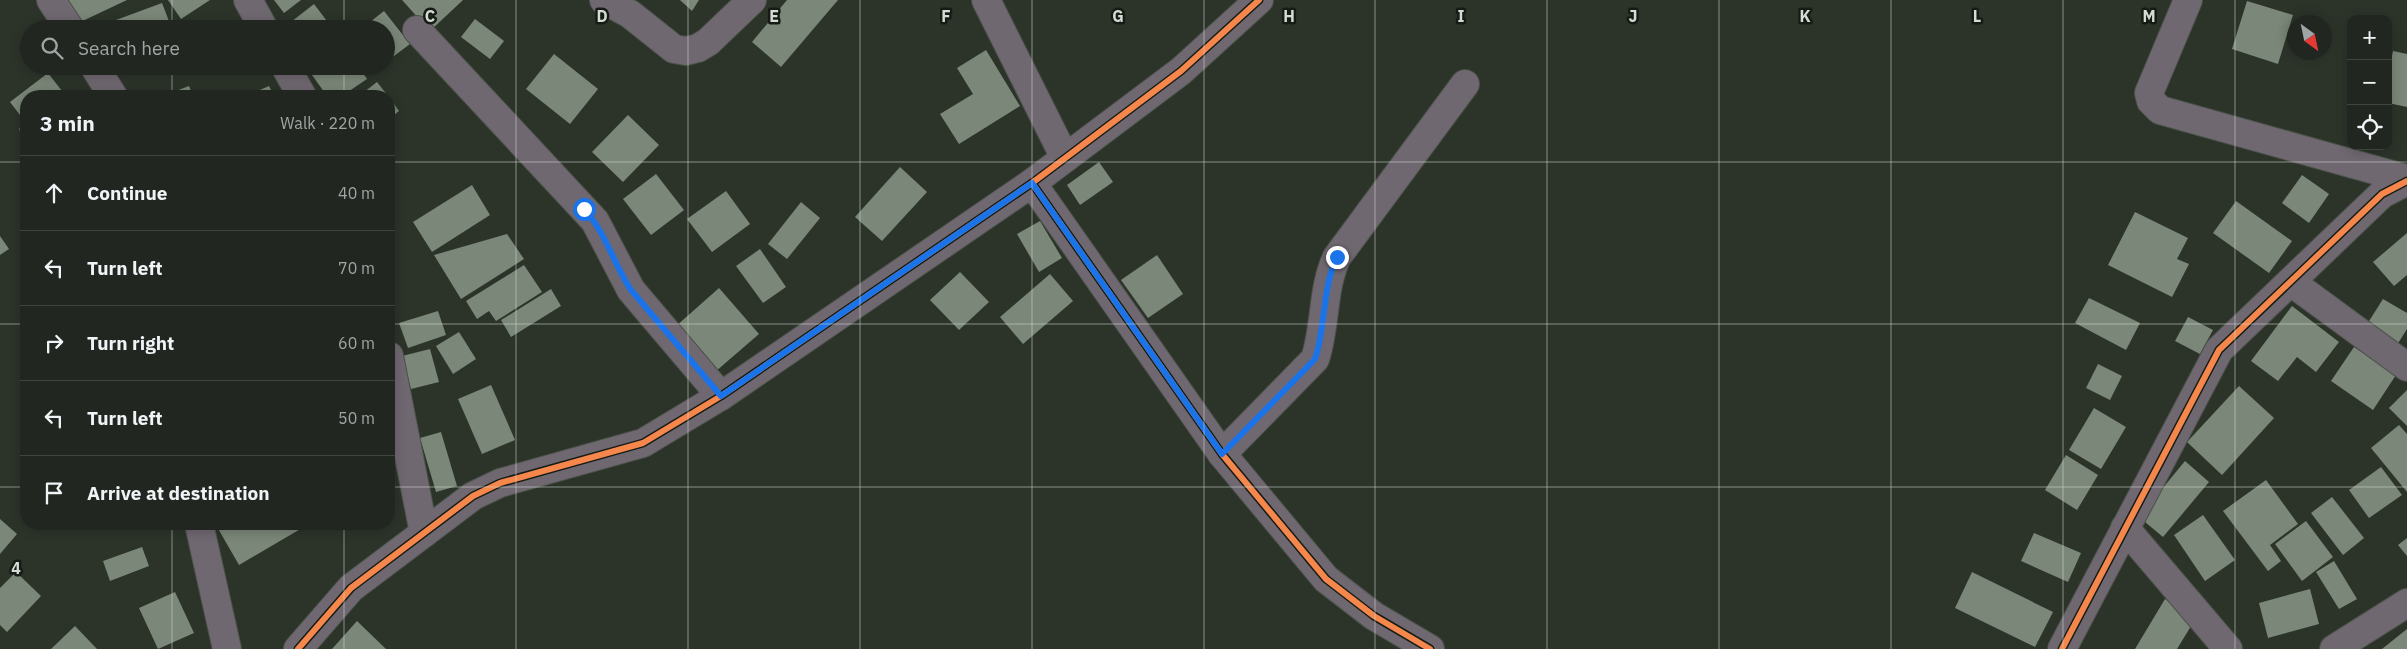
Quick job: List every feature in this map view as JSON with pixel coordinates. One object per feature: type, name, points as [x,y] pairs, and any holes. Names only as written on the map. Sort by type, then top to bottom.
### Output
[{"type":"street","points":[[51,0],[64,20]]},
{"type":"street","points":[[248,0],[259,20]]},
{"type":"street","points":[[604,0],[630,14],[674,49],[686,51],[698,48],[708,42],[752,0]]},
{"type":"street","points":[[986,0],[1065,158]]},
{"type":"street","points":[[298,649],[351,588],[473,496],[500,483],[644,443],[721,396],[1032,183],[1181,71],[1260,0]]},
{"type":"street","points":[[2188,0],[2150,93],[2154,106],[2169,113],[2407,180]]},
{"type":"street","points":[[417,30],[595,221],[631,290],[721,396]]},
{"type":"street","points":[[100,75],[110,90]]},
{"type":"street","points":[[290,75],[299,90]]},
{"type":"street","points":[[1222,454],[1315,359],[1320,344],[1330,272],[1337,257],[1465,84]]},
{"type":"street","points":[[2062,649],[2219,350],[2382,194],[2407,180]]},
{"type":"street","points":[[1032,183],[1222,454],[1326,579],[1374,616],[1430,649]]},
{"type":"street","points":[[2291,282],[2407,367]]},
{"type":"street","points":[[395,386],[424,533]]},
{"type":"street","points":[[2126,528],[2228,649]]},
{"type":"street","points":[[200,530],[227,649]]},
{"type":"street","points":[[2334,649],[2407,603]]},
{"type":"building","points":[[64,0],[127,0],[85,20],[72,20]]},
{"type":"building","points":[[168,0],[210,0],[181,19]]},
{"type":"building","points":[[274,0],[301,0],[284,13]]},
{"type":"building","points":[[402,0],[463,0],[430,31]]},
{"type":"building","points":[[680,0],[699,0],[692,11]]},
{"type":"building","points":[[787,0],[838,0],[781,67],[752,42]]},
{"type":"building","points":[[2247,1],[2293,15],[2287,15],[2287,35],[2278,64],[2232,49]]},
{"type":"building","points":[[162,3],[169,20],[116,20]]},
{"type":"building","points":[[314,4],[326,20],[294,20]]},
{"type":"building","points":[[384,11],[391,20],[372,20]]},
{"type":"building","points":[[475,19],[504,41],[490,59],[461,37]]},
{"type":"building","points":[[395,25],[410,44],[395,55]]},
{"type":"building","points":[[986,50],[1020,106],[959,144],[940,114],[973,94],[957,68]]},
{"type":"building","points":[[2393,51],[2407,54],[2407,107],[2392,104]]},
{"type":"building","points":[[554,54],[598,89],[570,124],[526,89]]},
{"type":"building","points":[[45,75],[50,75],[61,90],[26,90]]},
{"type":"building","points":[[312,75],[364,75],[367,79],[351,90],[323,90]]},
{"type":"building","points":[[377,82],[383,90],[367,90]]},
{"type":"building","points":[[189,86],[191,90],[179,90]]},
{"type":"building","points":[[269,86],[271,90],[260,90]]},
{"type":"building","points":[[20,94],[20,115],[10,102]]},
{"type":"building","points":[[395,105],[399,111],[395,114]]},
{"type":"building","points":[[628,115],[659,145],[623,182],[592,152]]},
{"type":"building","points":[[1099,162],[1113,182],[1080,205],[1067,185]]},
{"type":"building","points":[[900,167],[927,192],[882,241],[855,217]]},
{"type":"building","points":[[656,174],[684,210],[651,235],[623,199]]},
{"type":"building","points":[[2302,175],[2329,194],[2309,223],[2282,203]]},
{"type":"building","points":[[472,185],[490,215],[432,252],[413,222]]},
{"type":"building","points":[[726,191],[750,224],[712,252],[687,219]]},
{"type":"building","points":[[2236,201],[2292,241],[2269,273],[2213,233]]},
{"type":"building","points":[[801,202],[820,218],[787,259],[768,244]]},
{"type":"building","points":[[2135,212],[2188,238],[2177,259],[2189,264],[2172,297],[2108,265]]},
{"type":"building","points":[[1040,221],[1062,258],[1039,272],[1017,234]]},
{"type":"building","points":[[2407,233],[2407,275],[2394,286],[2373,262]]},
{"type":"building","points":[[507,234],[524,259],[461,299],[434,255]]},
{"type":"building","points":[[0,236],[9,249],[0,255]]},
{"type":"building","points":[[760,249],[786,287],[763,303],[736,266]]},
{"type":"building","points":[[1157,255],[1183,294],[1148,318],[1121,280]]},
{"type":"building","points":[[524,265],[542,292],[496,321],[489,311],[477,319],[466,301]]},
{"type":"building","points":[[960,272],[989,302],[959,330],[930,300]]},
{"type":"building","points":[[1050,274],[1073,301],[1023,344],[1000,317]]},
{"type":"building","points":[[719,288],[759,334],[715,372],[675,327]]},
{"type":"building","points":[[551,289],[561,306],[511,337],[501,320]]},
{"type":"building","points":[[2089,298],[2140,323],[2126,350],[2075,323]]},
{"type":"building","points":[[2383,299],[2407,313],[2407,329],[2395,348],[2364,329]]},
{"type":"building","points":[[2292,306],[2339,342],[2316,372],[2297,357],[2278,381],[2251,361]]},
{"type":"building","points":[[438,311],[446,335],[408,348],[399,323]]},
{"type":"building","points":[[2188,317],[2213,330],[2200,354],[2175,341]]},
{"type":"building","points":[[459,332],[476,359],[453,374],[436,346]]},
{"type":"building","points":[[2354,347],[2396,375],[2373,410],[2331,381]]},
{"type":"building","points":[[430,349],[439,382],[411,389],[402,356]]},
{"type":"building","points":[[2098,364],[2122,376],[2110,400],[2086,388]]},
{"type":"building","points":[[491,385],[515,440],[482,454],[458,399]]},
{"type":"building","points":[[2239,386],[2274,418],[2222,475],[2187,442]]},
{"type":"building","points":[[2407,390],[2407,426],[2389,408]]},
{"type":"building","points":[[2094,408],[2126,427],[2101,469],[2069,450]]},
{"type":"building","points":[[2399,425],[2407,434],[2407,492],[2371,448]]},
{"type":"building","points":[[441,432],[457,486],[436,492],[420,438]]},
{"type":"building","points":[[2066,455],[2098,475],[2077,510],[2045,490]]},
{"type":"building","points":[[2185,461],[2209,482],[2163,537],[2139,517]]},
{"type":"building","points":[[2381,467],[2402,495],[2369,518],[2349,490]]},
{"type":"building","points":[[2266,480],[2298,524],[2270,545],[2281,561],[2268,571],[2223,511]]},
{"type":"building","points":[[2332,497],[2364,538],[2343,555],[2311,513]]},
{"type":"building","points":[[2203,515],[2235,560],[2205,581],[2174,535]]},
{"type":"building","points":[[0,519],[17,534],[0,554]]},
{"type":"building","points":[[2306,521],[2333,557],[2302,581],[2275,544]]},
{"type":"building","points":[[219,530],[299,530],[239,565]]},
{"type":"building","points":[[2034,533],[2081,553],[2068,582],[2021,561]]},
{"type":"building","points":[[2407,538],[2407,556],[2398,545]]},
{"type":"building","points":[[142,547],[149,566],[110,581],[103,561]]},
{"type":"building","points":[[2334,561],[2357,599],[2339,609],[2316,572]]},
{"type":"building","points":[[16,572],[41,596],[7,632],[0,625],[0,588]]},
{"type":"building","points":[[1972,572],[2053,612],[2035,647],[1955,608]]},
{"type":"building","points":[[2310,589],[2319,624],[2268,638],[2259,603]]},
{"type":"building","points":[[175,592],[194,633],[158,649],[139,608]]},
{"type":"building","points":[[2165,599],[2196,618],[2177,649],[2135,649]]},
{"type":"building","points":[[357,621],[386,649],[332,649]]},
{"type":"building","points":[[75,626],[97,649],[51,649]]},
{"type":"building","points":[[2407,629],[2407,649],[2382,649]]},
{"type":"cycle path","points":[[298,649],[351,588],[473,496],[500,483],[643,443],[721,396],[1032,183],[1181,71],[1259,0]]},
{"type":"cycle path","points":[[2062,649],[2219,350],[2382,194],[2407,181]]},
{"type":"cycle path","points":[[1032,183],[1222,454],[1326,579],[1374,616],[1430,649]]},
{"type":"route","points":[[584,209],[604,234],[625,282],[721,396],[1032,183],[1222,454],[1315,359],[1320,344],[1330,272],[1337,257]]}]
